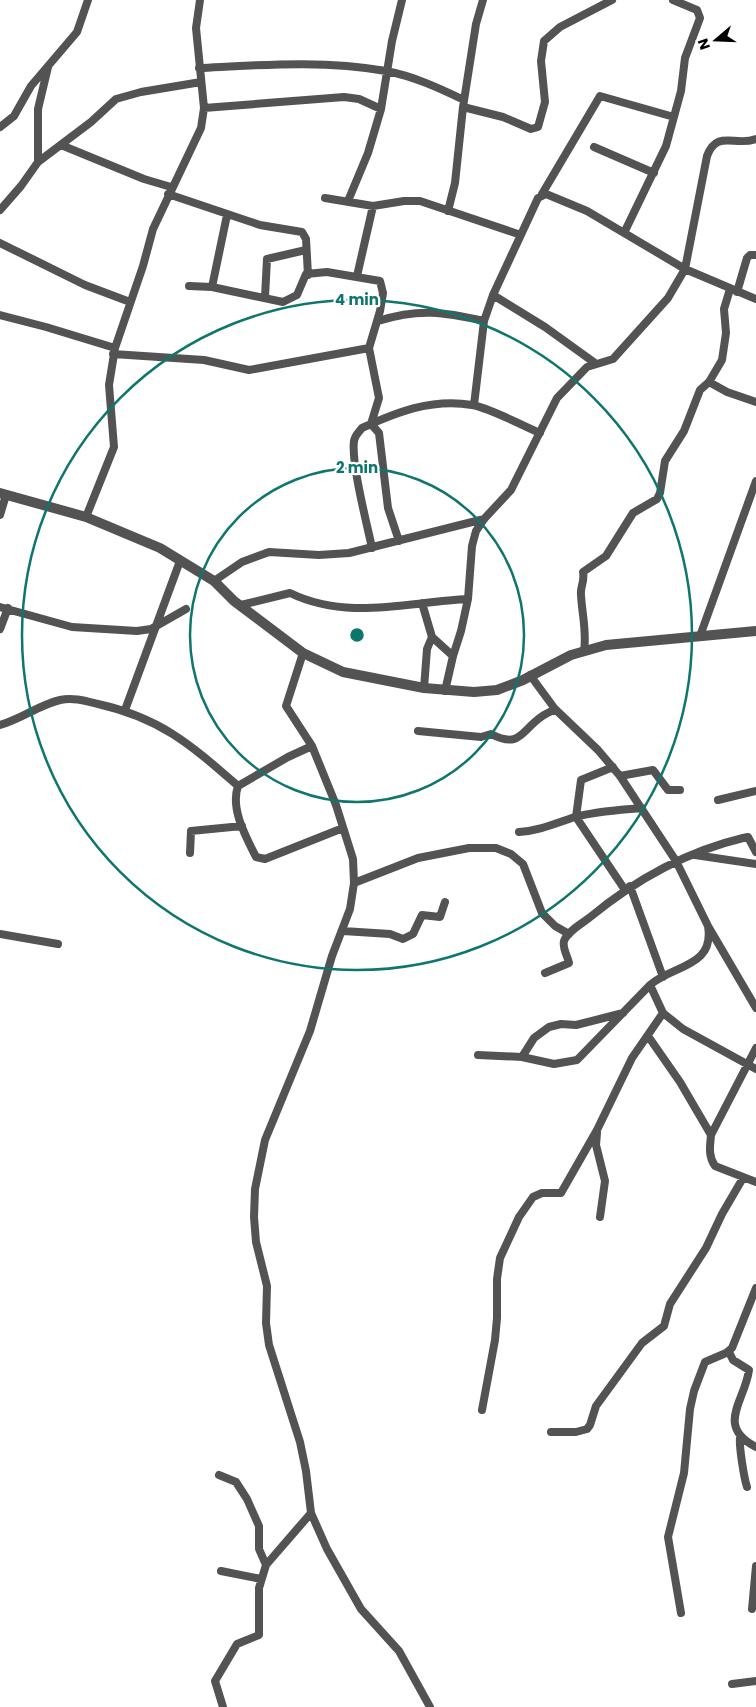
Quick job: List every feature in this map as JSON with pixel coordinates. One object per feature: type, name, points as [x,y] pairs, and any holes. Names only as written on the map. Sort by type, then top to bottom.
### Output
[{"type":"street","points":[[0,127],[14,116],[31,86],[77,32],[88,0]]},
{"type":"street","points":[[86,517],[114,447],[109,385],[114,351],[143,266],[153,228],[169,191],[201,128],[204,108],[199,68],[196,16],[200,0]]},
{"type":"street","points":[[348,201],[368,153],[381,108],[386,71],[402,0]]},
{"type":"street","points":[[448,211],[455,183],[464,103],[476,24],[483,0]]},
{"type":"street","points":[[199,68],[300,62],[330,63],[386,71],[415,79],[464,103],[531,129],[538,127],[545,102],[541,60],[544,41],[560,27],[612,0]]},
{"type":"street","points":[[624,233],[666,146],[681,91],[685,58],[700,14],[697,10],[673,0]]},
{"type":"street","points":[[38,162],[38,109],[48,67]]},
{"type":"street","points":[[0,210],[21,186],[38,162],[116,99],[140,92],[201,82]]},
{"type":"street","points":[[474,405],[484,321],[493,295],[538,198],[600,96],[674,117]]},
{"type":"street","points":[[204,108],[344,97],[358,99],[381,108]]},
{"type":"street","points":[[445,691],[468,599],[472,546],[476,531],[484,519],[511,490],[557,398],[579,372],[595,363],[613,360],[668,298],[685,269],[709,149],[718,141],[748,142],[756,139]]},
{"type":"street","points":[[61,145],[227,214],[260,225],[302,232],[306,239],[308,275]]},
{"type":"street","points":[[594,147],[654,173]]},
{"type":"street","points":[[542,194],[587,210],[685,269],[756,299]]},
{"type":"street","points":[[325,198],[373,206],[404,201],[420,201],[521,235]]},
{"type":"street","points":[[357,276],[373,206]]},
{"type":"street","points":[[212,287],[227,214]]},
{"type":"street","points":[[0,243],[85,285],[130,302]]},
{"type":"street","points":[[265,297],[267,259],[306,250]]},
{"type":"street","points":[[584,650],[586,640],[580,594],[584,579],[583,572],[606,556],[633,513],[657,499],[660,494],[665,461],[684,431],[700,390],[709,382],[722,360],[726,333],[724,310],[747,258],[750,255],[756,255]]},
{"type":"street","points":[[189,286],[212,287],[242,295],[265,297],[283,302],[299,292],[306,274],[327,272],[380,281],[383,286],[378,321],[369,348],[379,398],[371,424]]},
{"type":"street","points":[[493,295],[544,327],[595,363]]},
{"type":"street","points":[[378,321],[403,314],[443,312],[484,321]]},
{"type":"street","points":[[0,316],[46,327],[114,351],[204,360],[249,370],[369,348]]},
{"type":"street","points":[[709,382],[727,392],[756,402]]},
{"type":"street","points":[[372,548],[354,442],[356,434],[371,424],[427,404],[474,405],[540,433]]},
{"type":"street","points":[[371,424],[379,433],[388,508],[399,541]]},
{"type":"street","points":[[700,636],[756,481]]},
{"type":"street","points":[[0,515],[3,494],[86,517],[125,532],[180,560],[214,581],[241,605],[303,653],[343,672],[424,688],[474,692],[497,690],[552,663],[584,650],[606,645],[755,633]]},
{"type":"street","points":[[214,581],[242,562],[270,552],[319,555],[372,548],[484,519]]},
{"type":"street","points":[[125,710],[180,560]]},
{"type":"street","points":[[241,605],[290,593],[305,600],[349,609],[468,599]]},
{"type":"street","points":[[422,603],[432,637],[453,656]]},
{"type":"street","points":[[0,628],[4,608],[72,627],[137,631],[156,626],[186,609]]},
{"type":"street","points":[[424,688],[426,649],[432,637]]},
{"type":"street","points":[[303,653],[286,706],[312,746],[353,859],[354,883],[350,908],[343,931],[332,956],[310,1031],[265,1140],[255,1189],[254,1217],[267,1286],[266,1323],[269,1345],[300,1442],[306,1470],[311,1512],[342,1578],[362,1609],[399,1651],[430,1707]]},
{"type":"street","points":[[530,675],[555,709],[613,767],[642,808],[676,861],[708,926],[756,1008]]},
{"type":"street","points":[[0,725],[61,700],[85,700],[125,710],[161,726],[192,747],[238,786]]},
{"type":"street","points":[[418,731],[481,737],[491,734],[503,740],[511,740],[520,737],[540,718],[555,709]]},
{"type":"street","points":[[312,746],[288,757],[238,786],[236,791],[237,810],[242,826],[256,857],[265,859],[343,828]]},
{"type":"street","points":[[613,767],[582,780],[576,817],[627,888],[663,977]]},
{"type":"street","points":[[620,776],[654,770],[668,790],[680,790]]},
{"type":"street","points":[[718,800],[756,791]]},
{"type":"street","points":[[518,832],[548,827],[576,817],[642,808]]},
{"type":"street","points":[[190,853],[192,831],[242,826]]},
{"type":"street","points":[[545,973],[568,964],[564,945],[569,934],[627,888],[676,861],[748,838],[756,852]]},
{"type":"street","points":[[354,883],[385,872],[410,860],[468,848],[496,848],[511,854],[523,864],[542,914],[555,926],[569,934]]},
{"type":"street","points":[[691,855],[756,864]]},
{"type":"street","points":[[343,931],[390,934],[403,939],[413,934],[422,915],[440,917],[445,902]]},
{"type":"street","points":[[478,1055],[522,1057],[554,1064],[577,1060],[650,985],[698,958],[707,949],[709,940],[708,926]]},
{"type":"street","points":[[0,934],[58,944]]},
{"type":"street","points":[[650,985],[664,1013],[683,1030],[756,1069]]},
{"type":"street","points":[[522,1057],[534,1038],[550,1028],[561,1024],[576,1025],[623,1013]]},
{"type":"street","points":[[482,1410],[496,1332],[496,1279],[500,1258],[519,1217],[533,1197],[542,1193],[561,1193],[597,1130],[632,1058],[664,1013]]},
{"type":"street","points":[[648,1036],[680,1082],[711,1135]]},
{"type":"street","points":[[756,1048],[711,1135],[710,1146],[712,1162],[715,1166],[756,1182]]},
{"type":"street","points":[[597,1130],[596,1145],[605,1181],[600,1217]]},
{"type":"street","points":[[551,1432],[576,1432],[587,1429],[596,1406],[642,1343],[664,1326],[670,1304],[706,1248],[722,1214],[743,1178]]},
{"type":"street","points":[[681,1613],[668,1537],[684,1473],[690,1409],[694,1391],[705,1362],[729,1352],[745,1320],[756,1288]]},
{"type":"street","points":[[729,1352],[733,1360],[749,1370],[734,1422],[740,1438],[745,1466],[743,1474],[747,1486]]},
{"type":"street","points":[[740,1438],[756,1448]]},
{"type":"street","points":[[219,1475],[236,1482],[247,1498],[259,1526],[259,1549],[266,1565]]},
{"type":"street","points":[[223,1707],[215,1681],[237,1644],[259,1635],[258,1596],[261,1578],[266,1565],[311,1512]]},
{"type":"street","points":[[752,1609],[756,1566]]},
{"type":"street","points":[[221,1571],[261,1578]]},
{"type":"street","points":[[732,1684],[756,1680]]}]
